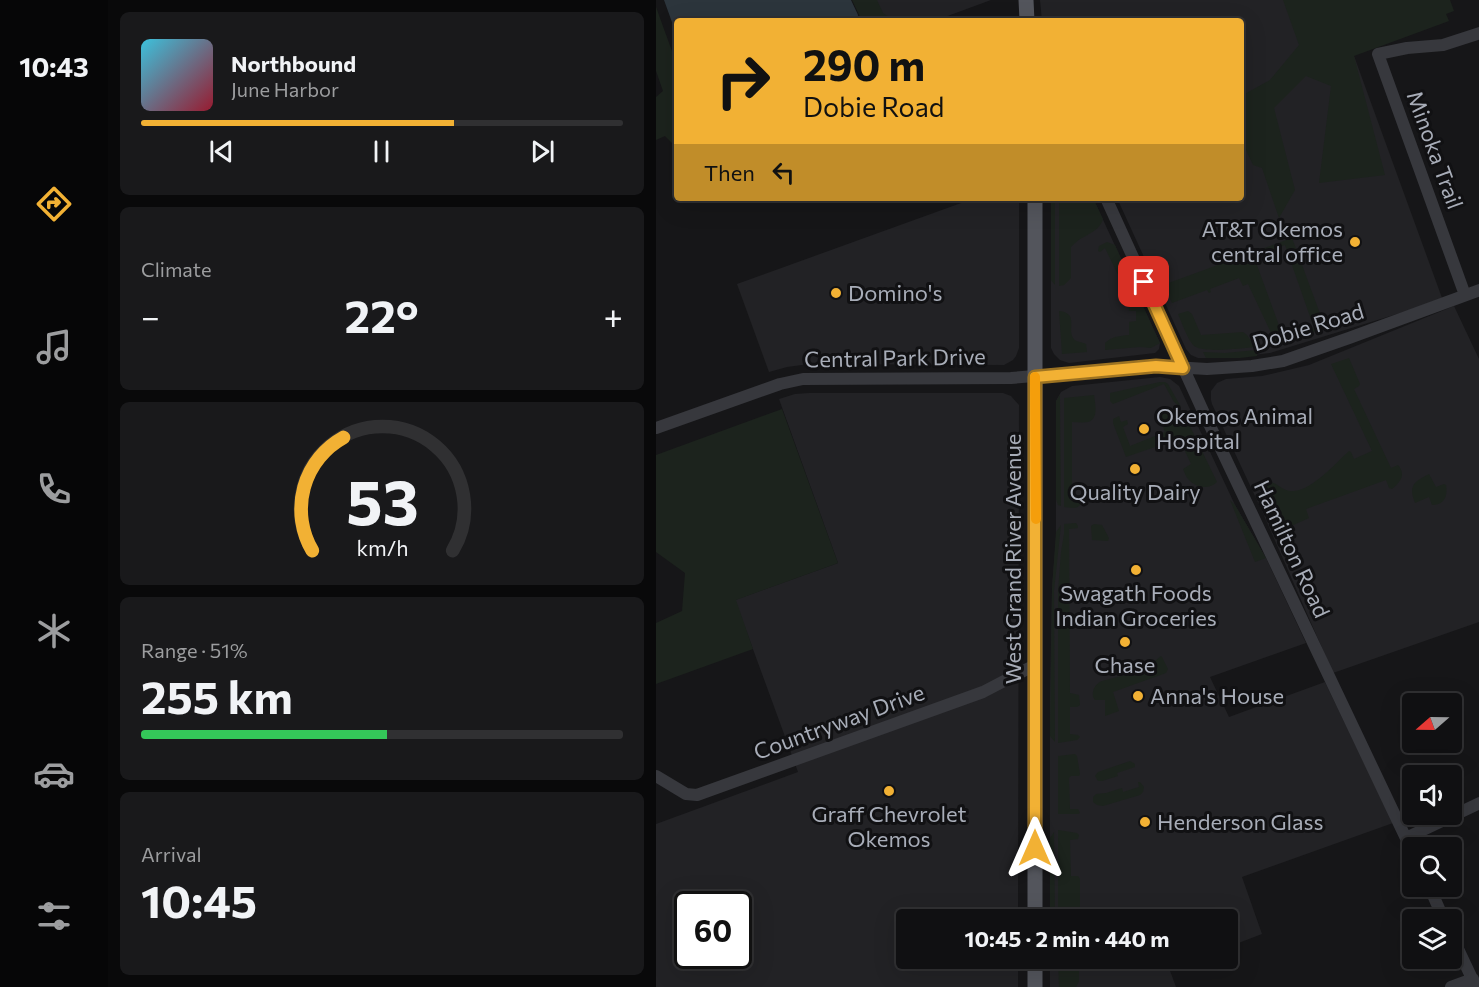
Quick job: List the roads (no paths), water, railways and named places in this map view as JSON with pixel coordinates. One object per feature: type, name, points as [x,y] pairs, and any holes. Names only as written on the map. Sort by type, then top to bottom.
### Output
[{"type":"main road","points":[[1026,0],[1027,18]]},
{"type":"main road","name":"West Grand River Avenue","points":[[1035,201],[1035,909]]},
{"type":"main road","points":[[1035,969],[1035,987]]},
{"type":"street","name":"Minoka Trail","points":[[1465,295],[1378,54],[1407,48],[1443,45],[1480,33]]},
{"type":"street","name":"Hamilton Road","points":[[1107,201],[1183,368],[1406,837]]},
{"type":"street","name":"Dobie Road","points":[[1035,377],[1156,366],[1207,369],[1283,361],[1480,290]]},
{"type":"street","name":"Central Park Drive","points":[[656,428],[780,384],[803,379],[1035,377]]},
{"type":"street","name":"Countryway Drive","points":[[656,776],[686,794],[697,795],[983,692],[1035,665]]},
{"type":"street","points":[[1408,837],[1480,803]]},
{"type":"street","points":[[1451,987],[1474,983],[1462,957]]},
{"type":"place","name":"AT&T Okemos central office","points":[[1355,242]]},
{"type":"place","name":"Domino's","points":[[836,293]]},
{"type":"place","name":"Okemos Animal Hospital","points":[[1144,429]]},
{"type":"place","name":"Quality Dairy","points":[[1135,469]]},
{"type":"place","name":"Swagath Foods Indian Groceries","points":[[1136,570]]},
{"type":"place","name":"Chase","points":[[1125,642]]},
{"type":"place","name":"Anna's House","points":[[1138,696]]},
{"type":"place","name":"Graff Chevrolet Okemos","points":[[889,791]]},
{"type":"place","name":"Henderson Glass","points":[[1145,822]]}]
